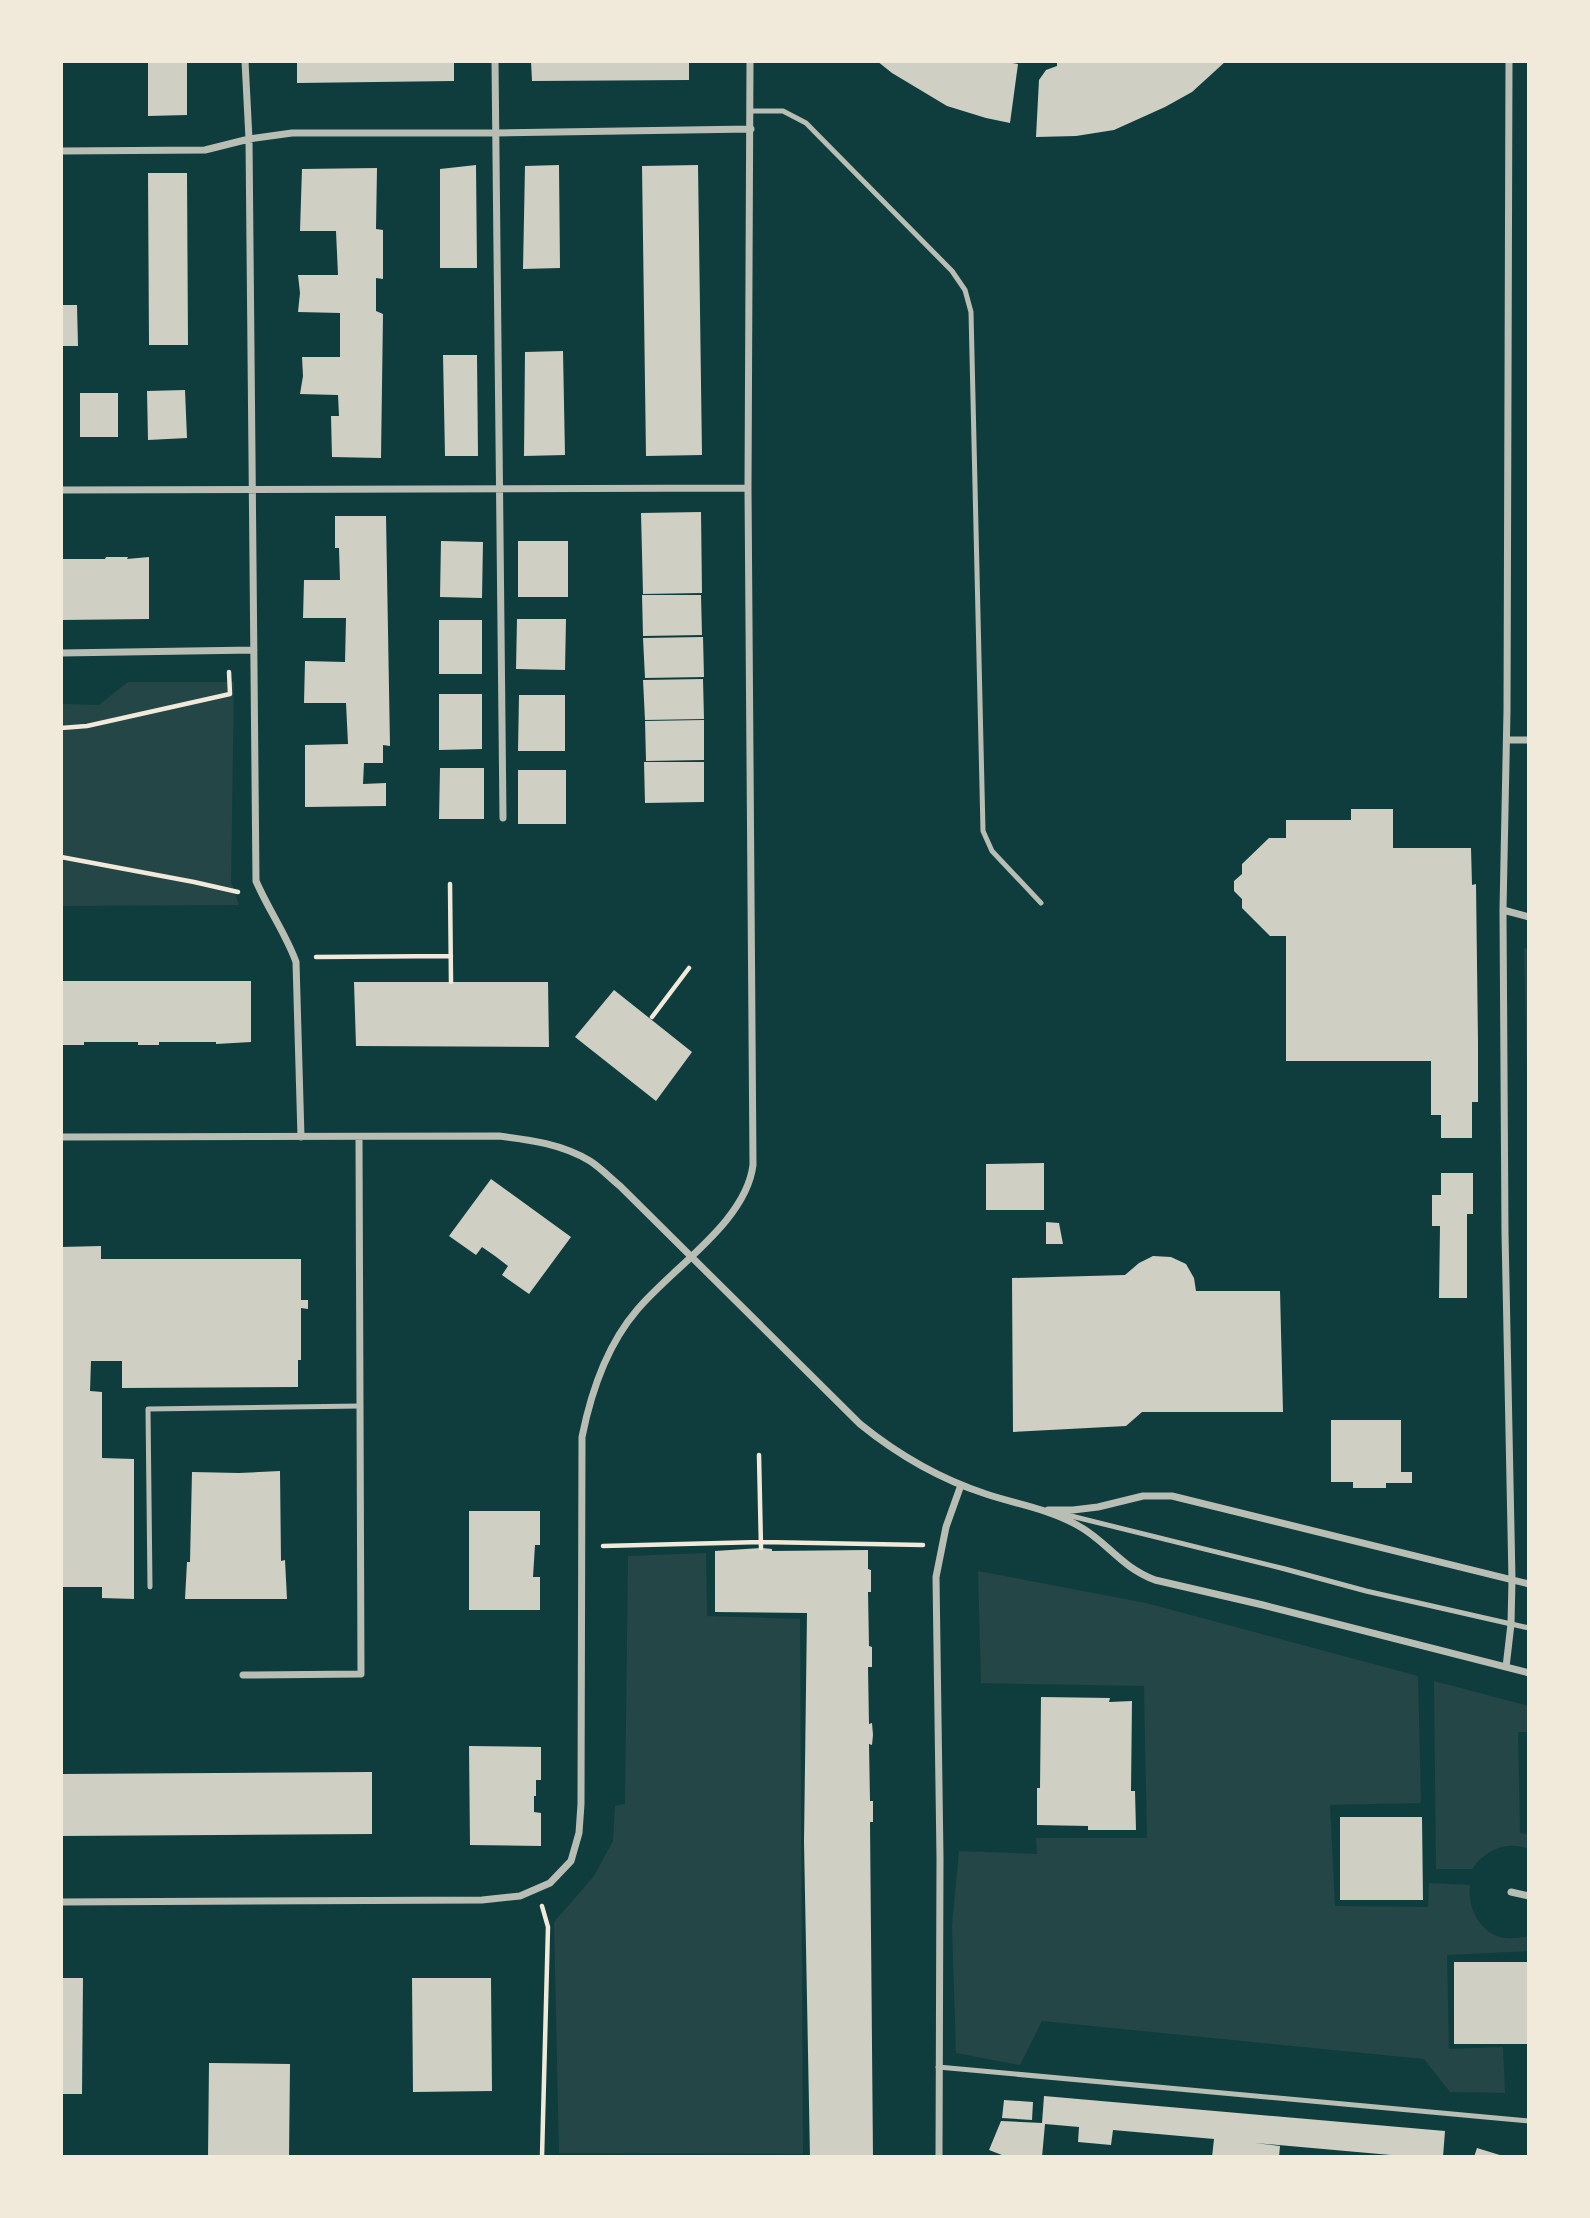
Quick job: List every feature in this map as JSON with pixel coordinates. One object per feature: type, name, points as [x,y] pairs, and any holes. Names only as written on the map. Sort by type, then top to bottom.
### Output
[{"type":"street","points":[[245,61],[249,139],[256,881],[295,957],[301,1137]]},
{"type":"street","points":[[495,61],[503,818]]},
{"type":"street","points":[[61,1902],[482,1900],[520,1896],[550,1883],[571,1861],[579,1833],[582,1760],[582,1437],[587,1408],[601,1371],[620,1334],[637,1310],[716,1232],[740,1202],[752,1178],[748,488],[750,61]]},
{"type":"street","points":[[1506,1667],[1512,1580],[1503,910],[1507,740],[1509,61]]},
{"type":"street","points":[[61,150],[205,150],[249,139],[292,133],[751,129]]},
{"type":"street","points":[[61,490],[748,488]]},
{"type":"street","points":[[61,653],[254,650]]},
{"type":"street","points":[[1507,740],[1529,740]]},
{"type":"street","points":[[1503,910],[1529,917]]},
{"type":"street","points":[[61,1137],[499,1136],[539,1141],[565,1149],[591,1162],[620,1186],[860,1424],[904,1455],[961,1485],[1045,1510],[1077,1524],[1122,1562],[1155,1580],[1529,1673]]},
{"type":"street","points":[[243,1675],[361,1674],[359,1138]]},
{"type":"street","points":[[939,2157],[940,1858],[936,1577],[941,1547],[961,1485]]},
{"type":"street","points":[[1045,1510],[1098,1507],[1143,1496],[1172,1496],[1398,1554],[1529,1584]]},
{"type":"street","points":[[1511,1892],[1529,1896]]},
{"type":"lane","points":[[751,111],[783,111],[806,122],[952,271],[965,290],[971,312],[983,831],[992,851],[1041,903]]},
{"type":"lane","points":[[150,1587],[148,1409],[360,1406]]},
{"type":"lane","points":[[1045,1510],[1366,1591],[1529,1628]]},
{"type":"lane","points":[[938,2067],[1529,2121]]},
{"type":"path","points":[[61,728],[87,726],[230,694],[228,650]]},
{"type":"path","points":[[61,856],[194,881],[236,893],[256,881]]},
{"type":"path","points":[[450,884],[451,982]]},
{"type":"path","points":[[295,957],[451,956]]},
{"type":"path","points":[[652,1017],[689,968]]},
{"type":"path","points":[[759,1455],[761,1548]]},
{"type":"path","points":[[582,1547],[761,1542],[902,1543],[941,1547]]},
{"type":"path","points":[[537,1888],[548,1927],[542,2157]]},
{"type":"shaded area","points":[[128,682],[234,682],[231,882],[239,905],[61,906],[61,704],[99,705]]},
{"type":"shaded area","points":[[1524,948],[1529,949],[1529,1164]]},
{"type":"shaded area","points":[[706,1553],[707,1616],[800,1619],[803,2154],[559,2153],[554,1922],[594,1876],[613,1841],[615,1806],[625,1804],[628,1556]]},
{"type":"shaded area","points":[[978,1571],[1146,1603],[1418,1676],[1421,1803],[1330,1805],[1335,1906],[1428,1907],[1429,1883],[1470,1885],[1473,1911],[1489,1932],[1509,1938],[1529,1937],[1529,1951],[1447,1955],[1449,2049],[1503,2047],[1505,2093],[1450,2092],[1424,2059],[1042,2021],[1020,2065],[956,2053],[952,1925],[959,1851],[1037,1854],[1036,1838],[1147,1838],[1144,1686],[981,1683]]},
{"type":"shaded area","points":[[1434,1681],[1529,1706],[1529,1732],[1518,1732],[1520,1833],[1529,1834],[1529,1849],[1504,1846],[1483,1857],[1472,1869],[1436,1869]]},
{"type":"building","points":[[148,61],[187,61],[187,115],[148,116]]},
{"type":"building","points":[[297,61],[454,61],[454,81],[297,83]]},
{"type":"building","points":[[531,61],[689,61],[689,80],[532,81]]},
{"type":"building","points":[[877,61],[1001,61],[1018,64],[1010,123],[947,106]]},
{"type":"building","points":[[1057,61],[1226,61],[1192,92],[1114,130],[1076,136],[1036,137],[1039,80],[1046,70],[1057,66]]},
{"type":"building","points":[[476,165],[477,268],[440,268],[440,169]]},
{"type":"building","points":[[559,165],[560,268],[523,269],[525,166]]},
{"type":"building","points":[[698,165],[702,455],[646,456],[642,166]]},
{"type":"building","points":[[377,168],[376,229],[383,230],[383,279],[376,278],[376,311],[383,314],[381,458],[332,457],[331,416],[339,416],[338,395],[300,394],[302,357],[340,357],[340,313],[298,312],[298,275],[338,275],[336,231],[300,231],[302,169]]},
{"type":"building","points":[[148,173],[187,173],[188,345],[149,345]]},
{"type":"building","points":[[61,305],[77,305],[78,346],[61,346]]},
{"type":"building","points":[[563,351],[565,455],[524,456],[525,352]]},
{"type":"building","points":[[443,355],[477,355],[478,456],[445,456]]},
{"type":"building","points":[[185,390],[187,438],[148,440],[147,391]]},
{"type":"building","points":[[80,393],[118,393],[118,437],[80,437]]},
{"type":"building","points":[[701,512],[702,593],[643,594],[641,513]]},
{"type":"building","points":[[335,516],[386,516],[390,746],[383,745],[383,763],[364,763],[363,784],[386,783],[386,806],[305,807],[305,745],[348,744],[346,703],[304,703],[305,661],[345,662],[346,618],[303,618],[304,580],[340,580],[339,548],[335,548]]},
{"type":"building","points":[[441,541],[483,542],[482,598],[440,597]]},
{"type":"building","points":[[518,541],[568,541],[568,597],[518,597]]},
{"type":"building","points":[[149,557],[149,619],[61,620],[61,559]]},
{"type":"building","points":[[642,595],[701,595],[702,635],[643,636]]},
{"type":"building","points":[[517,619],[566,619],[565,670],[516,669]]},
{"type":"building","points":[[439,620],[482,620],[482,674],[439,674]]},
{"type":"building","points":[[703,637],[704,677],[645,678],[643,638]]},
{"type":"building","points":[[703,679],[704,719],[645,720],[643,680]]},
{"type":"building","points":[[439,694],[482,694],[482,749],[439,750]]},
{"type":"building","points":[[519,695],[565,695],[565,751],[518,751]]},
{"type":"building","points":[[704,720],[704,760],[646,761],[645,721]]},
{"type":"building","points":[[644,762],[704,762],[704,802],[645,803]]},
{"type":"building","points":[[440,768],[484,768],[484,819],[439,819]]},
{"type":"building","points":[[518,770],[566,770],[566,824],[518,824]]},
{"type":"building","points":[[1351,809],[1393,809],[1393,848],[1471,848],[1472,885],[1476,884],[1478,1042],[1478,1102],[1472,1102],[1472,1138],[1441,1138],[1441,1115],[1431,1115],[1431,1061],[1286,1061],[1286,936],[1270,936],[1242,908],[1242,899],[1234,891],[1234,881],[1242,874],[1242,864],[1269,838],[1286,838],[1286,820],[1351,820]]},
{"type":"building","points":[[61,981],[251,981],[251,1042],[159,1042],[159,1045],[138,1045],[138,1042],[84,1042],[84,1045],[63,1045]]},
{"type":"building","points":[[354,982],[548,982],[549,1047],[356,1046]]},
{"type":"building","points":[[614,990],[692,1052],[656,1101],[575,1037]]},
{"type":"building","points":[[1044,1163],[1044,1210],[986,1210],[986,1164]]},
{"type":"building","points":[[1441,1173],[1473,1173],[1473,1214],[1467,1214],[1467,1298],[1439,1298],[1440,1226],[1432,1226],[1432,1195],[1441,1195]]},
{"type":"building","points":[[491,1179],[571,1237],[529,1294],[502,1275],[508,1266],[495,1256],[482,1247],[476,1255],[449,1236]]},
{"type":"building","points":[[1046,1222],[1059,1223],[1063,1244],[1046,1244]]},
{"type":"building","points":[[101,1246],[101,1259],[301,1259],[301,1300],[308,1300],[308,1309],[301,1308],[298,1387],[122,1388],[122,1361],[91,1361],[90,1391],[102,1392],[102,1458],[134,1459],[134,1599],[102,1598],[102,1587],[61,1587],[61,1247]]},
{"type":"building","points":[[1153,1256],[1171,1257],[1186,1264],[1194,1278],[1196,1291],[1280,1291],[1283,1412],[1142,1412],[1126,1426],[1013,1432],[1012,1278],[1125,1275]]},
{"type":"building","points":[[1331,1420],[1401,1420],[1401,1472],[1412,1472],[1412,1483],[1386,1483],[1386,1488],[1353,1488],[1353,1482],[1331,1482]]},
{"type":"building","points":[[280,1471],[281,1561],[285,1560],[287,1599],[185,1599],[187,1562],[190,1562],[192,1472]]},
{"type":"building","points":[[469,1511],[540,1511],[540,1545],[535,1545],[533,1577],[540,1577],[540,1610],[469,1610]]},
{"type":"building","points":[[761,1548],[772,1551],[868,1550],[868,1569],[871,1570],[871,1592],[868,1592],[869,1646],[872,1647],[872,1667],[868,1667],[869,1724],[872,1723],[873,1735],[872,1745],[869,1744],[870,1801],[873,1801],[873,1822],[870,1822],[873,2157],[810,2157],[804,1842],[807,1613],[715,1612],[715,1551]]},
{"type":"building","points":[[1041,1697],[1132,1701],[1131,1791],[1135,1791],[1136,1830],[1088,1830],[1088,1826],[1037,1825]]},
{"type":"building","points":[[469,1746],[541,1747],[541,1780],[536,1780],[534,1812],[541,1813],[541,1846],[470,1845]]},
{"type":"building","points":[[372,1772],[372,1834],[61,1836],[61,1774]]},
{"type":"building","points":[[1340,1817],[1422,1817],[1423,1900],[1340,1900]]},
{"type":"building","points":[[1454,1962],[1529,1962],[1529,2044],[1454,2044]]},
{"type":"building","points":[[61,1978],[83,1978],[82,2094],[61,2094]]},
{"type":"building","points":[[412,1978],[491,1978],[492,2091],[413,2092]]},
{"type":"building","points":[[209,2063],[290,2064],[289,2157],[208,2157]]},
{"type":"building","points":[[1044,2096],[1445,2131],[1443,2157],[1413,2157],[1255,2143],[1280,2146],[1279,2157],[1212,2157],[1214,2139],[1113,2130],[1111,2145],[1078,2142],[1079,2127],[1045,2124],[1042,2157],[1007,2157],[989,2150],[1001,2121],[1042,2123]]},
{"type":"building","points":[[1004,2100],[1033,2102],[1032,2120],[1002,2118]]},
{"type":"building","points":[[1477,2148],[1503,2156],[1503,2157],[1474,2157]]}]
